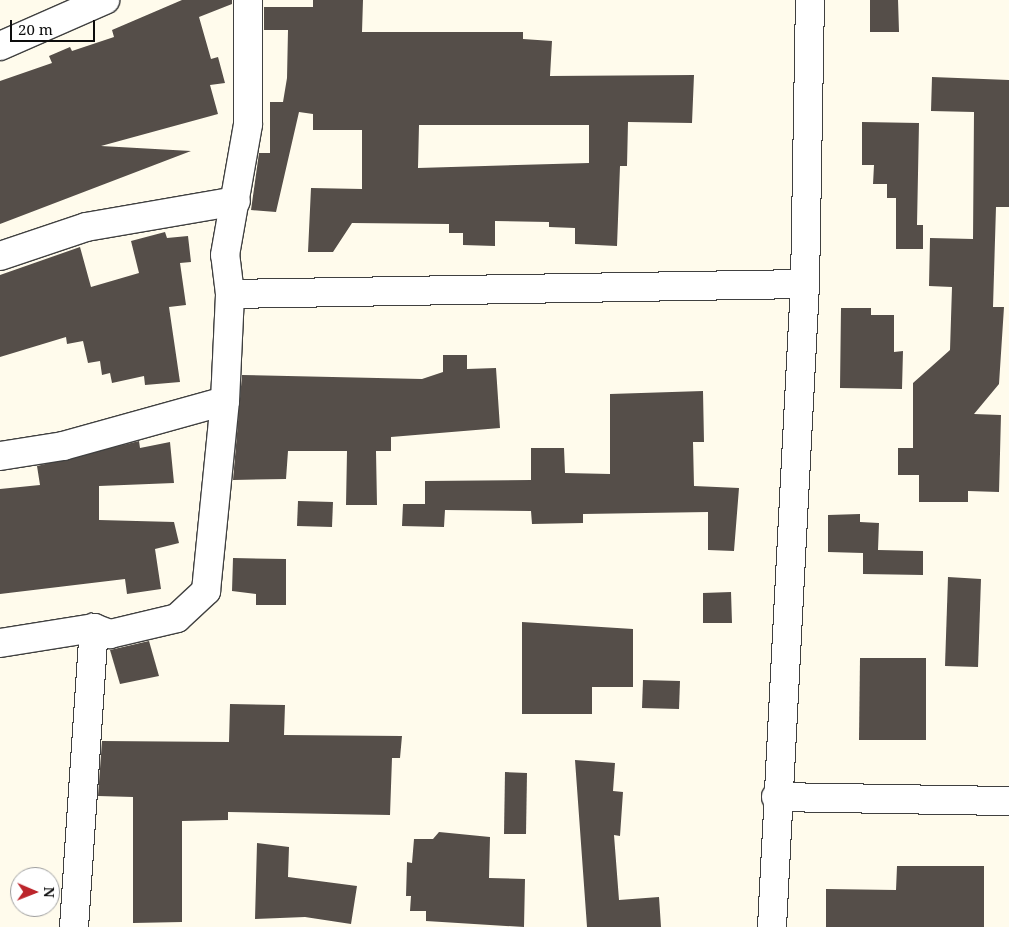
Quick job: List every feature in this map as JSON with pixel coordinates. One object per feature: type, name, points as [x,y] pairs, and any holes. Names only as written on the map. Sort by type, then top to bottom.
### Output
[{"type":"street","points":[[0,46],[105,0]]},
{"type":"street","points":[[0,643],[94,628],[110,634],[176,618],[206,591],[225,401],[230,294],[225,255],[248,124],[248,0]]},
{"type":"street","points":[[772,927],[776,798],[805,284],[810,0]]},
{"type":"street","points":[[0,256],[86,227],[236,201]]},
{"type":"street","points":[[230,294],[805,284]]},
{"type":"street","points":[[0,456],[63,446],[225,401]]},
{"type":"street","points":[[74,927],[94,628]]},
{"type":"street","points":[[776,798],[1009,801]]},
{"type":"building","points":[[182,0],[232,0],[232,4],[199,17],[211,59],[218,57],[225,83],[210,85],[218,114],[101,146],[191,151],[0,224],[0,81],[52,63],[49,56],[70,47],[72,51],[114,37],[112,30]]},
{"type":"building","points":[[313,0],[363,0],[362,32],[523,32],[523,39],[552,41],[550,76],[694,75],[692,123],[628,122],[627,166],[620,166],[617,246],[575,244],[575,228],[549,227],[549,222],[495,221],[495,246],[463,245],[463,233],[449,233],[449,224],[352,223],[333,252],[308,252],[311,188],[362,189],[362,130],[313,130],[313,114],[299,112],[276,212],[251,210],[259,153],[270,153],[270,102],[283,102],[287,78],[288,30],[264,30],[264,7],[313,7]],"holes":[[[419,125],[589,125],[589,163],[418,168]]]},
{"type":"building","points":[[870,0],[898,0],[899,32],[870,32]]},
{"type":"building","points":[[932,77],[1009,80],[1009,207],[996,207],[993,307],[1004,307],[999,384],[974,414],[1001,415],[999,492],[968,491],[968,502],[919,502],[919,475],[898,475],[898,448],[913,448],[913,383],[950,350],[952,287],[929,286],[930,238],[973,239],[974,112],[931,111]]},
{"type":"building","points":[[862,122],[919,123],[917,225],[923,225],[923,249],[896,249],[896,198],[887,198],[887,184],[873,184],[874,165],[862,165]]},
{"type":"building","points":[[165,232],[167,238],[188,236],[191,262],[180,263],[186,305],[169,307],[180,382],[145,385],[144,376],[112,383],[110,373],[102,375],[100,361],[88,363],[83,341],[67,344],[66,337],[0,357],[0,275],[80,247],[91,287],[139,273],[131,241]]},
{"type":"building","points":[[841,308],[871,308],[871,315],[894,315],[894,352],[903,351],[902,389],[840,388]]},
{"type":"building","points":[[443,355],[467,355],[467,369],[496,368],[500,428],[391,437],[391,451],[376,451],[377,505],[346,505],[347,451],[288,451],[286,479],[233,480],[242,375],[422,379],[443,372]]},
{"type":"building","points":[[703,391],[704,442],[693,442],[694,486],[739,488],[734,551],[708,550],[708,512],[583,514],[583,523],[532,524],[531,511],[445,510],[444,527],[402,526],[403,504],[425,504],[425,481],[531,480],[531,448],[564,448],[565,473],[610,474],[610,394]]},
{"type":"building","points":[[139,441],[140,448],[170,442],[174,483],[99,486],[99,520],[174,522],[179,543],[155,549],[161,589],[127,594],[125,579],[0,594],[0,489],[40,485],[37,466]]},
{"type":"building","points":[[298,501],[333,502],[332,527],[297,526]]},
{"type":"building","points":[[860,514],[860,522],[879,523],[878,550],[923,551],[923,575],[863,574],[863,553],[828,552],[828,515]]},
{"type":"building","points":[[233,558],[286,559],[286,605],[256,605],[256,594],[232,591]]},
{"type":"building","points":[[948,577],[981,579],[978,667],[945,666]]},
{"type":"building","points":[[731,592],[732,623],[703,623],[703,593]]},
{"type":"building","points":[[522,622],[633,629],[633,687],[592,687],[592,714],[522,714]]},
{"type":"building","points":[[149,641],[159,676],[120,684],[110,650]]},
{"type":"building","points":[[860,658],[926,658],[926,740],[859,740]]},
{"type":"building","points":[[643,680],[680,681],[679,709],[642,708]]},
{"type":"building","points":[[230,704],[285,705],[284,735],[402,736],[400,758],[392,758],[390,815],[228,812],[228,820],[182,821],[182,922],[133,923],[133,797],[98,796],[102,741],[229,742]]},
{"type":"building","points":[[575,760],[615,763],[613,791],[623,792],[620,836],[614,835],[619,900],[659,897],[661,927],[587,927]]},
{"type":"building","points":[[505,772],[527,773],[526,834],[504,834]]},
{"type":"building","points":[[439,832],[490,837],[489,878],[525,879],[524,927],[426,921],[426,911],[410,911],[411,896],[406,896],[407,862],[412,863],[414,839],[433,839]]},
{"type":"building","points":[[257,843],[289,847],[288,877],[357,886],[351,924],[305,917],[255,919]]},
{"type":"building","points":[[897,866],[984,866],[984,927],[826,927],[826,889],[896,890]]}]
